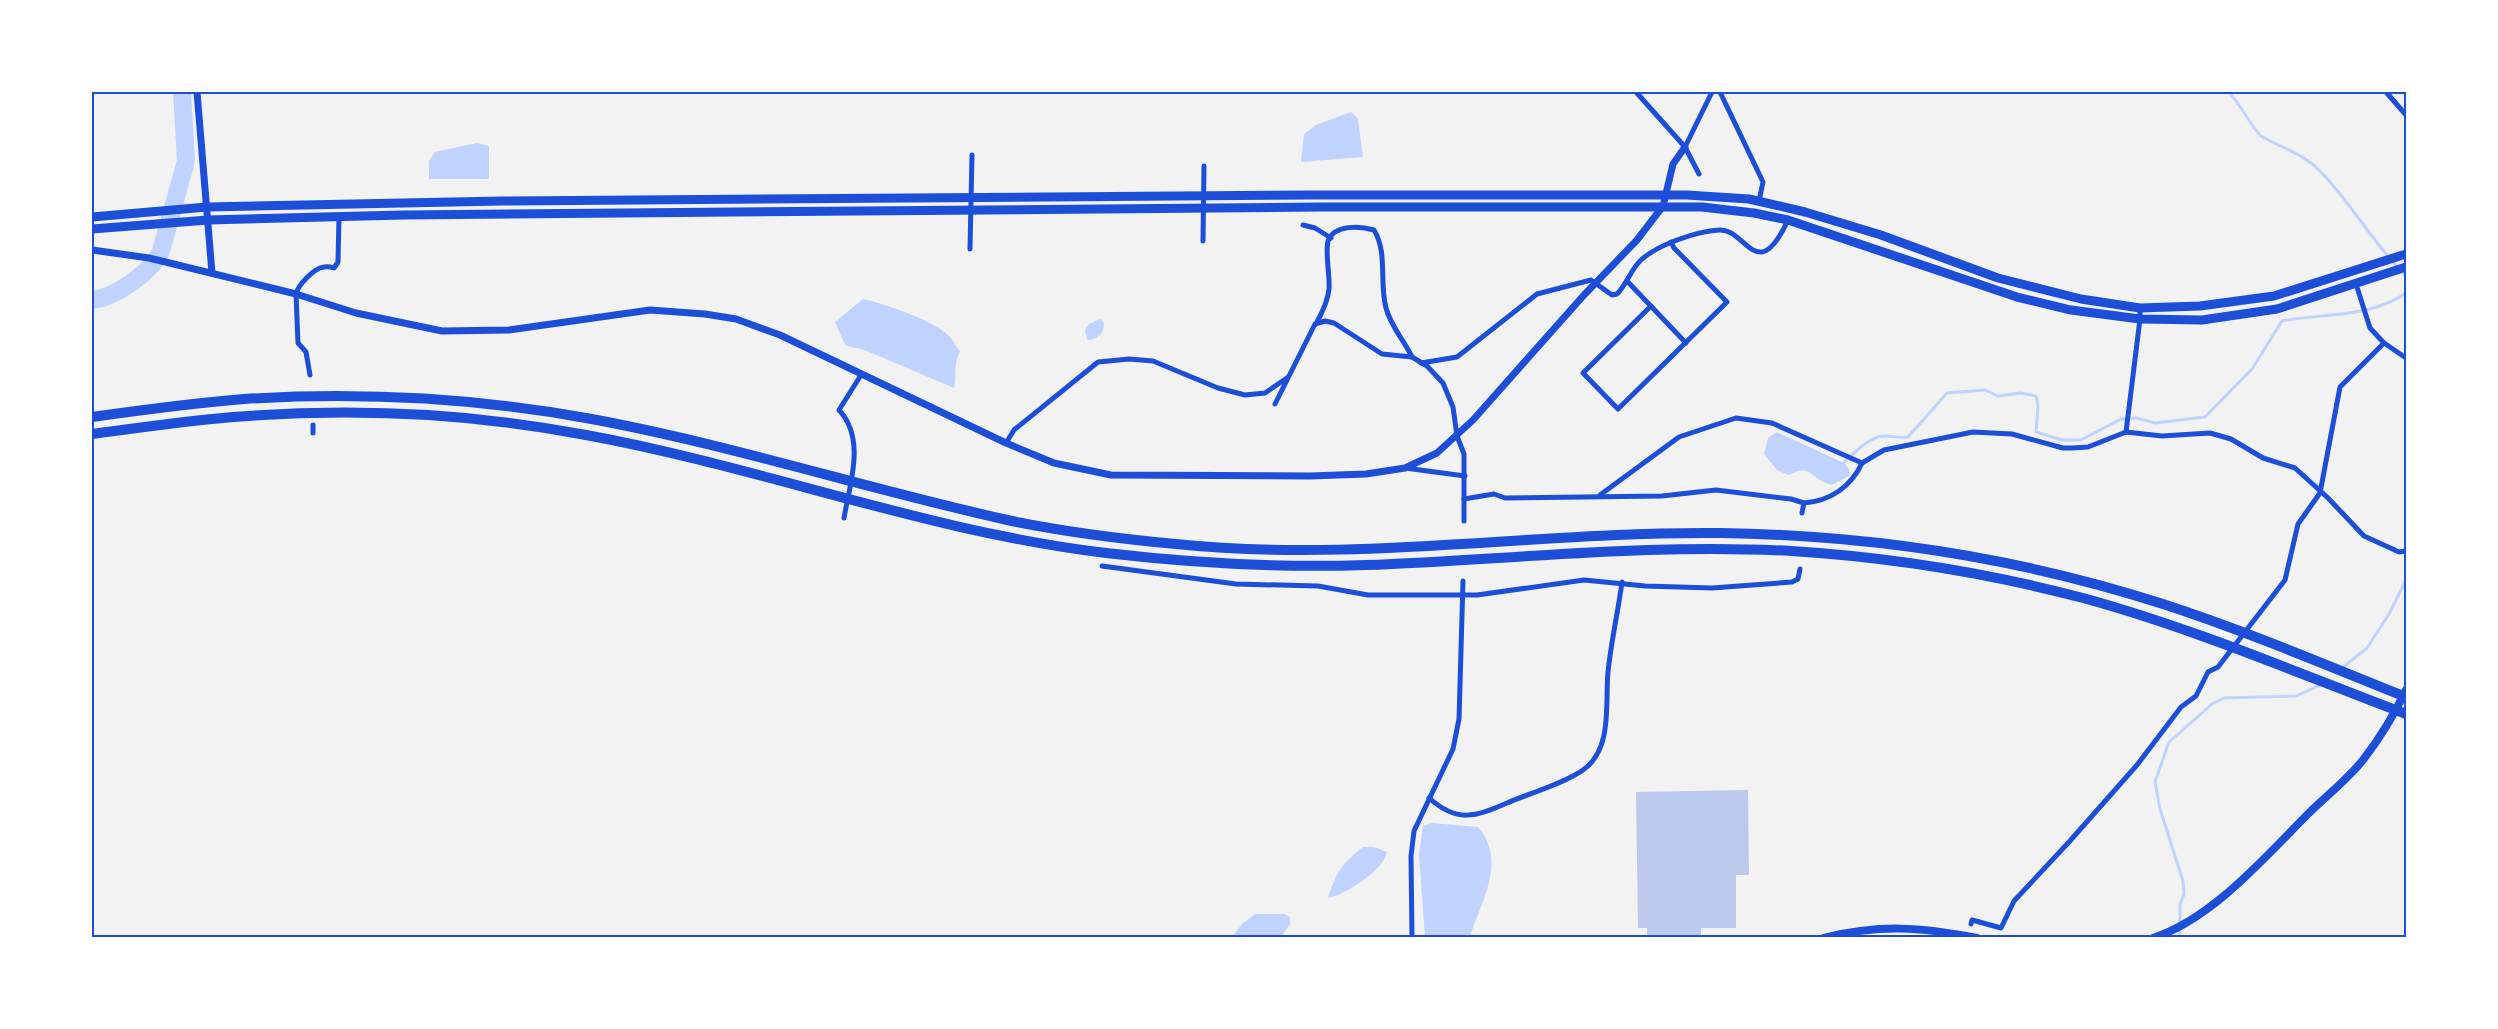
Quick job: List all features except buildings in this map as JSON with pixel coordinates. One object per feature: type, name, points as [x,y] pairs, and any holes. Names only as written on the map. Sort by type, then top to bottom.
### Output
[{"type":"highway","points":[[92,417],[177,406],[268,398],[362,396],[472,403],[532,410],[601,421],[716,446],[1008,520],[1181,545],[1268,549],[1341,549],[1644,534],[1788,535],[1931,550],[2008,564],[2161,604],[2225,626],[2406,697]]},
{"type":"highway","points":[[92,434],[183,422],[302,414],[359,414],[493,422],[590,435],[690,457],[1007,536],[1096,552],[1199,562],[1293,566],[1365,565],[1640,550],[1716,549],[1813,553],[1895,561],[2001,579],[2150,618],[2406,714]]},
{"type":"main road","points":[[92,217],[207,207],[502,201],[1664,195],[1718,197],[1759,201],[1854,226],[1998,278],[2081,299],[2139,308],[2200,306],[2274,296],[2403,255]]},
{"type":"main road","points":[[92,229],[208,220],[339,216],[1663,206],[1723,209],[1788,220],[2017,297],[2071,310],[2140,319],[2202,320],[2277,309],[2406,267]]},
{"type":"main road","points":[[2153,938],[2171,935],[2198,917],[2224,895],[2362,761],[2390,723],[2406,690]]},
{"type":"main road","points":[[1824,938],[1882,928],[1929,929],[1977,938]]},
{"type":"street","points":[[197,92],[212,273]]},
{"type":"street","points":[[1636,92],[1685,147],[1698,174]]},
{"type":"street","points":[[1405,468],[1437,453],[1457,436],[1637,240],[1663,206],[1673,164],[1685,147],[1712,92]]},
{"type":"street","points":[[1720,92],[1763,182],[1759,201]]},
{"type":"street","points":[[2386,92],[2406,115]]},
{"type":"street","points":[[970,249],[972,155]]},
{"type":"street","points":[[1203,241],[1204,166]]},
{"type":"street","points":[[309,375],[306,352],[298,343],[296,294],[298,287],[318,270],[324,267],[334,268],[338,262],[339,216]]},
{"type":"street","points":[[1421,363],[1457,357],[1537,294],[1592,280],[1612,295],[1617,294],[1640,260],[1671,242],[1720,229],[1730,232],[1747,248],[1758,251],[1767,250],[1781,236],[1788,220]]},
{"type":"street","points":[[1303,225],[1315,228],[1331,238]]},
{"type":"street","points":[[1275,404],[1323,311],[1329,291],[1328,241],[1342,229],[1364,227],[1374,230],[1381,248],[1385,307],[1392,327],[1406,344],[1412,357]]},
{"type":"street","points":[[1651,306],[1583,373],[1618,409],[1727,303],[1674,249],[1671,242]]},
{"type":"street","points":[[92,250],[162,261],[296,294],[356,313],[442,331],[509,330],[650,310],[736,319],[780,335],[1006,443],[1054,463],[1111,475],[1310,476],[1366,474],[1405,468],[1465,476]]},
{"type":"street","points":[[1627,281],[1686,343]]},
{"type":"street","points":[[2356,284],[2370,328],[2384,343],[2406,358]]},
{"type":"street","points":[[2126,432],[2140,319],[2139,308]]},
{"type":"street","points":[[1316,324],[1325,321],[1334,323],[1382,354],[1412,357],[1443,383],[1453,407],[1457,436],[1464,454],[1464,521]]},
{"type":"street","points":[[1971,924],[1972,920],[2001,928],[2020,895],[2137,765],[2181,707],[2196,696],[2208,672],[2218,667],[2285,580],[2298,524],[2320,493],[2340,387],[2384,343]]},
{"type":"street","points":[[1006,443],[1014,430],[1098,362],[1129,359],[1153,361],[1218,388],[1245,395],[1265,393],[1289,377]]},
{"type":"street","points":[[844,518],[856,452],[848,420],[839,410],[861,375]]},
{"type":"street","points":[[1600,495],[1679,437],[1736,418],[1772,423],[1862,463]]},
{"type":"street","points":[[313,424],[313,434]]},
{"type":"street","points":[[1464,499],[1494,494],[1505,498],[1662,496],[1732,490],[1813,503],[1840,491],[1857,476],[1862,463],[1884,450],[1973,432],[2012,434],[2063,448],[2088,447],[2126,432],[2162,436],[2202,432],[2223,436],[2263,458],[2295,468],[2364,536],[2399,552],[2406,551]]},
{"type":"street","points":[[1802,513],[1804,503]]},
{"type":"street","points":[[1102,566],[1236,584],[1317,586],[1368,596],[1462,593],[1477,595],[1584,580],[1646,586],[1712,588],[1791,582],[1798,579],[1800,570]]},
{"type":"street","points":[[1412,938],[1414,831],[1454,749],[1459,719],[1463,581]]},
{"type":"street","points":[[1429,798],[1439,807],[1451,813],[1480,815],[1584,770],[1599,751],[1606,723],[1608,673],[1622,582]]},
{"type":"water","points":[[1351,112],[1358,119],[1363,157],[1301,162],[1304,134],[1316,125]]},
{"type":"water","points":[[477,143],[489,146],[489,179],[429,179],[429,161],[435,152]]},
{"type":"water","points":[[863,299],[921,319],[949,336],[960,352],[954,388],[867,351],[845,345],[835,322]]},
{"type":"water","points":[[1100,319],[1104,323],[1102,333],[1094,339],[1087,340],[1085,330],[1089,324]]},
{"type":"water","points":[[1777,432],[1844,463],[1849,469],[1849,476],[1832,485],[1807,471],[1789,475],[1777,470],[1764,454],[1768,438]]},
{"type":"water","points":[[1432,823],[1478,827],[1491,853],[1489,881],[1470,937],[1425,937],[1419,854],[1423,826]]},
{"type":"water","points":[[1363,847],[1374,847],[1387,852],[1379,867],[1363,881],[1328,898],[1341,869]]},
{"type":"water","points":[[1255,914],[1284,914],[1290,917],[1290,924],[1281,937],[1232,937],[1242,924]]},
{"type":"waterway","points":[[92,300],[111,294],[131,283],[150,267],[161,251],[186,161],[182,92]]},
{"type":"waterway","points":[[2229,92],[2261,136],[2300,156],[2321,172],[2406,276]]},
{"type":"waterway","points":[[1841,465],[1861,447],[1878,437],[1908,437],[1947,393],[1985,390],[1998,396],[2020,393],[2036,396],[2038,406],[2036,432],[2062,440],[2081,440],[2121,419],[2136,418],[2155,423],[2205,417],[2252,369],[2282,321],[2362,311],[2378,307],[2406,293]]},
{"type":"waterway","points":[[2342,668],[2367,648],[2389,614],[2406,580]]},
{"type":"waterway","points":[[2180,938],[2183,881],[2160,809],[2155,782],[2169,742],[2212,704],[2224,698],[2296,696],[2323,684]]}]
